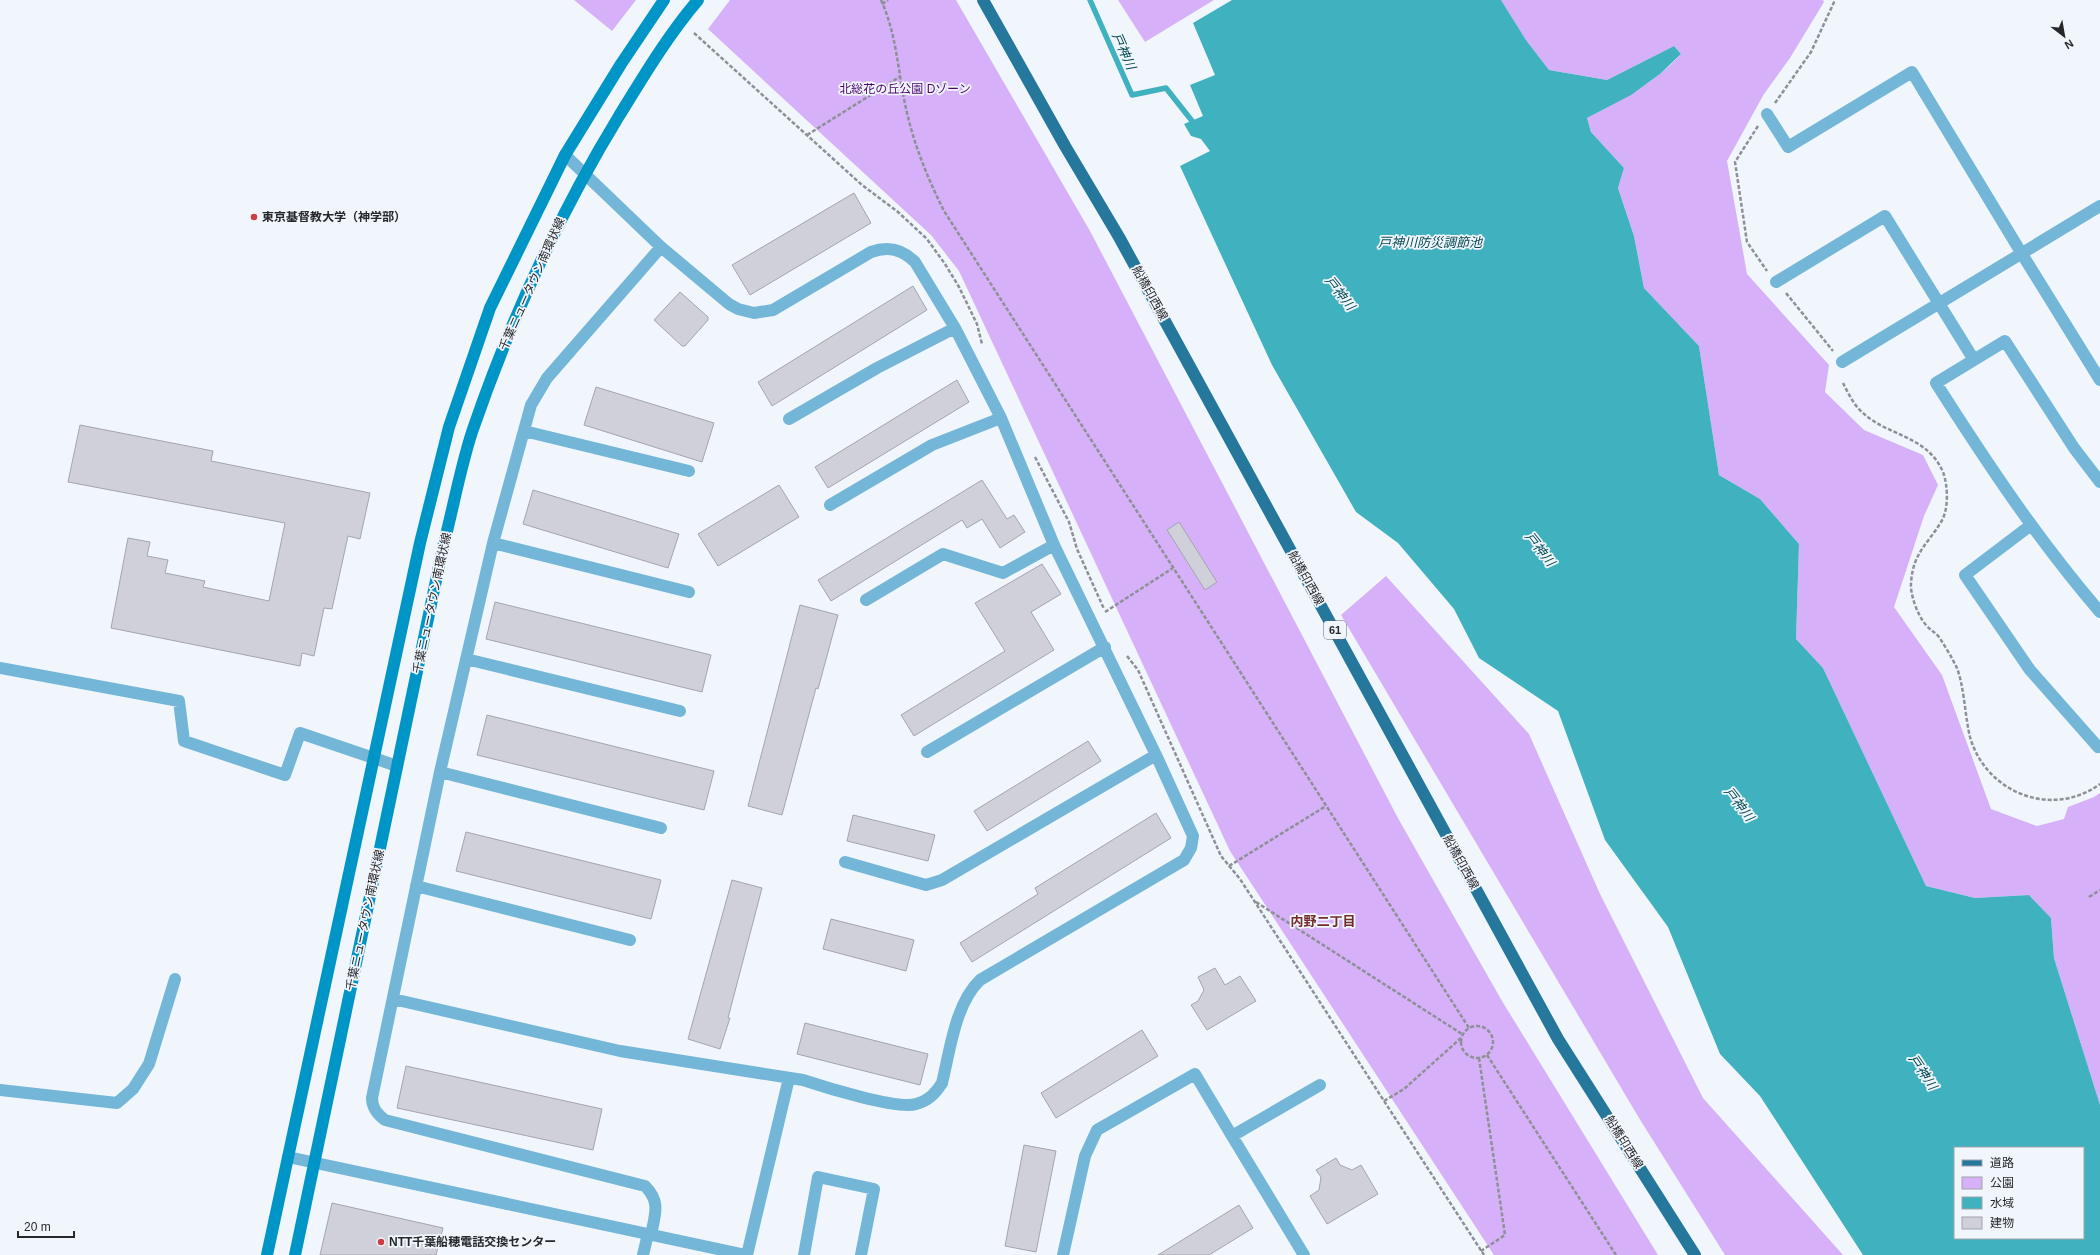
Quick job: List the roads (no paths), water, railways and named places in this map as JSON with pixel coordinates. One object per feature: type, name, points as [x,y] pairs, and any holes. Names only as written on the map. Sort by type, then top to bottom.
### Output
[{"type":"main road","name":"千葉ニュータウン南環状線","points":[[267,1255],[420,543],[449,427],[490,308],[565,154],[621,64],[664,0]]},
{"type":"main road","name":"千葉ニュータウン南環状線","points":[[295,1255],[443,547],[472,433],[512,322],[584,173],[641,81],[698,0]]},
{"type":"main road","name":"船橋印西線","points":[[983,0],[1065,146],[1119,237],[1558,1039],[1695,1255]]},
{"type":"street","points":[[1767,114],[1788,147],[1912,72],[2100,380]]},
{"type":"street","points":[[393,999],[620,1052],[788,1078],[902,1105],[915,1105],[928,1100],[942,1083],[961,1008],[974,986],[980,980],[1184,860],[1191,848],[1193,836],[1105,647],[1054,545],[1001,418],[955,328],[915,262],[909,256],[896,250],[886,248],[871,252],[773,310],[754,313],[738,309],[729,304],[661,247],[565,154]]},
{"type":"street","points":[[1842,362],[2100,206]]},
{"type":"street","points":[[1776,282],[1885,216],[1974,360]]},
{"type":"street","points":[[643,1255],[656,1203],[653,1194],[645,1186],[385,1120],[379,1116],[372,1105],[372,1098],[440,772],[493,543],[531,406],[547,378],[661,247]]},
{"type":"street","points":[[789,419],[877,368],[955,328]]},
{"type":"street","points":[[2100,482],[2074,448],[2005,341],[1936,383],[1979,451],[2031,525],[2100,612]]},
{"type":"street","points":[[830,505],[932,445],[1001,418]]},
{"type":"street","points":[[524,431],[689,471]]},
{"type":"street","points":[[2031,525],[1965,575],[2030,670],[2098,747],[2100,746]]},
{"type":"street","points":[[493,543],[689,592]]},
{"type":"street","points":[[866,600],[944,554],[1003,573],[1054,545]]},
{"type":"street","points":[[927,752],[1105,647]]},
{"type":"street","points":[[466,659],[680,711]]},
{"type":"street","points":[[0,668],[179,700],[184,741],[285,775],[300,733],[397,766]]},
{"type":"street","points":[[845,862],[926,885],[937,882],[1156,755]]},
{"type":"street","points":[[440,772],[661,828]]},
{"type":"street","points":[[416,886],[630,940]]},
{"type":"street","points":[[0,1090],[117,1103],[133,1089],[149,1064],[175,979]]},
{"type":"street","points":[[1064,1255],[1085,1156],[1097,1130],[1195,1074],[1304,1255]]},
{"type":"street","points":[[288,1157],[747,1255],[788,1078]]},
{"type":"street","points":[[1232,1136],[1320,1086]]},
{"type":"street","points":[[804,1255],[818,1177],[874,1189],[861,1255]]},
{"type":"water","name":"戸神川防災調節池","points":[[1232,0],[1501,0],[1526,40],[1549,70],[1607,80],[1674,46],[1681,54],[1660,74],[1631,95],[1587,118],[1591,132],[1624,168],[1618,188],[1634,236],[1644,288],[1699,346],[1719,475],[1760,499],[1799,544],[1796,639],[1823,668],[1926,886],[1975,898],[2029,895],[2051,918],[2054,958],[2100,1105],[2100,1255],[1863,1255],[1760,1096],[1720,1054],[1668,927],[1605,840],[1558,711],[1479,658],[1454,609],[1398,543],[1356,512],[1272,365],[1180,166],[1210,151],[1201,139],[1191,136],[1184,124],[1203,116],[1190,85],[1215,75],[1193,23]]},
{"type":"waterway","name":"戸神川","points":[[1090,0],[1132,95],[1166,88],[1196,126]]},
{"type":"place","name":"東京基督教大学（神学部）","points":[[254,217]]},
{"type":"place","name":"NTT千葉船穂電話交換センター","points":[[381,1242]]},
{"type":"district","name":"内野二丁目","points":[[1323,921]]},
{"type":"park label","name":"北総花の丘公園 Dゾーン","points":[[905,89]]}]
